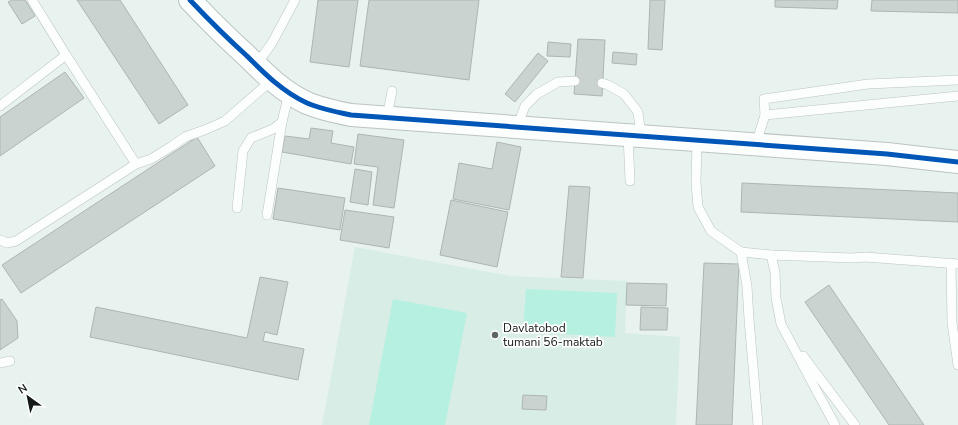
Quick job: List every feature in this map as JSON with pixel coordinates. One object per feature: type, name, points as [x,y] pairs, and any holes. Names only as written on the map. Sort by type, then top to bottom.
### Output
[{"type":"street","points":[[190,0],[272,80],[289,93],[308,104],[327,110],[351,115],[888,154],[953,160],[958,162]]},
{"type":"lane","points":[[32,0],[136,164]]},
{"type":"lane","points":[[256,65],[272,43],[295,0]]},
{"type":"lane","points":[[0,106],[66,55]]},
{"type":"lane","points":[[0,240],[7,244],[16,241],[136,164],[151,159],[185,137],[225,121],[272,80]]},
{"type":"lane","points":[[756,144],[766,115],[764,99],[868,84],[958,80]]},
{"type":"lane","points":[[517,127],[525,106],[537,94],[558,82],[575,81]]},
{"type":"lane","points":[[602,83],[624,94],[638,112],[630,181]]},
{"type":"lane","points":[[388,118],[392,91]]},
{"type":"lane","points":[[266,215],[282,122],[289,93]]},
{"type":"lane","points":[[766,115],[958,96]]},
{"type":"lane","points":[[238,208],[243,151],[251,138],[273,129],[282,122]]},
{"type":"lane","points":[[697,140],[696,183],[698,207],[711,231],[741,252],[771,255],[852,258],[865,257],[954,264],[952,323],[958,365]]},
{"type":"lane","points":[[741,252],[747,286],[758,425]]},
{"type":"lane","points":[[771,255],[775,272],[776,298],[781,324],[835,425]]},
{"type":"lane","points":[[952,323],[958,333]]},
{"type":"lane","points":[[781,324],[855,425]]},
{"type":"lane","points":[[0,363],[10,361]]},
{"type":"shaded area","name":"Davlatobod tumani 56-maktab","points":[[355,247],[510,276],[627,281],[625,333],[680,337],[676,425],[322,425]]},
{"type":"green space","points":[[526,289],[617,293],[615,337],[523,332]]},
{"type":"green space","points":[[393,299],[467,313],[445,425],[369,425]]},
{"type":"building","points":[[12,0],[25,0],[35,16],[22,24],[8,2]]},
{"type":"building","points":[[77,0],[120,0],[188,105],[159,124]]},
{"type":"building","points":[[318,0],[358,0],[349,67],[310,62]]},
{"type":"building","points":[[369,0],[479,0],[469,80],[360,66]]},
{"type":"building","points":[[650,0],[665,0],[662,50],[648,49]]},
{"type":"building","points":[[775,0],[838,0],[837,9],[775,7]]},
{"type":"building","points":[[872,0],[958,0],[958,13],[871,11]]},
{"type":"building","points":[[578,39],[605,40],[602,96],[574,94]]},
{"type":"building","points":[[548,42],[571,44],[570,57],[547,56]]},
{"type":"building","points":[[613,52],[637,54],[636,65],[612,63]]},
{"type":"building","points":[[538,53],[548,61],[515,102],[505,94]]},
{"type":"building","points":[[65,72],[84,98],[0,156],[0,117]]},
{"type":"building","points":[[311,128],[333,131],[331,143],[354,147],[351,164],[282,152],[285,136],[309,139]]},
{"type":"building","points":[[358,134],[404,140],[394,208],[373,205],[378,167],[354,164]]},
{"type":"building","points":[[197,137],[215,166],[21,293],[2,265]]},
{"type":"building","points":[[497,142],[521,147],[509,210],[453,199],[459,163],[492,169]]},
{"type":"building","points":[[355,169],[372,172],[368,205],[350,202]]},
{"type":"building","points":[[742,183],[958,193],[958,222],[741,212]]},
{"type":"building","points":[[569,186],[590,187],[583,278],[561,277]]},
{"type":"building","points":[[278,188],[345,198],[340,230],[273,219]]},
{"type":"building","points":[[451,200],[508,212],[497,267],[440,255]]},
{"type":"building","points":[[345,210],[394,217],[389,248],[340,240]]},
{"type":"building","points":[[704,263],[739,264],[732,425],[696,425]]},
{"type":"building","points":[[260,277],[288,282],[277,335],[265,332],[263,341],[304,349],[298,380],[90,337],[96,307],[247,338]]},
{"type":"building","points":[[627,283],[667,284],[666,306],[626,305]]},
{"type":"building","points":[[829,285],[924,425],[889,425],[805,302]]},
{"type":"building","points":[[2,299],[17,321],[18,338],[0,350],[0,300]]},
{"type":"building","points":[[641,307],[668,308],[667,330],[640,330]]},
{"type":"building","points":[[523,395],[547,396],[546,410],[522,409]]},
{"type":"cycle path","points":[[190,0],[232,42],[282,88],[298,99],[307,103],[340,113],[887,154],[958,162]]},
{"type":"place","name":"Davlatobod tumani 56-maktab","points":[[495,335]]}]
